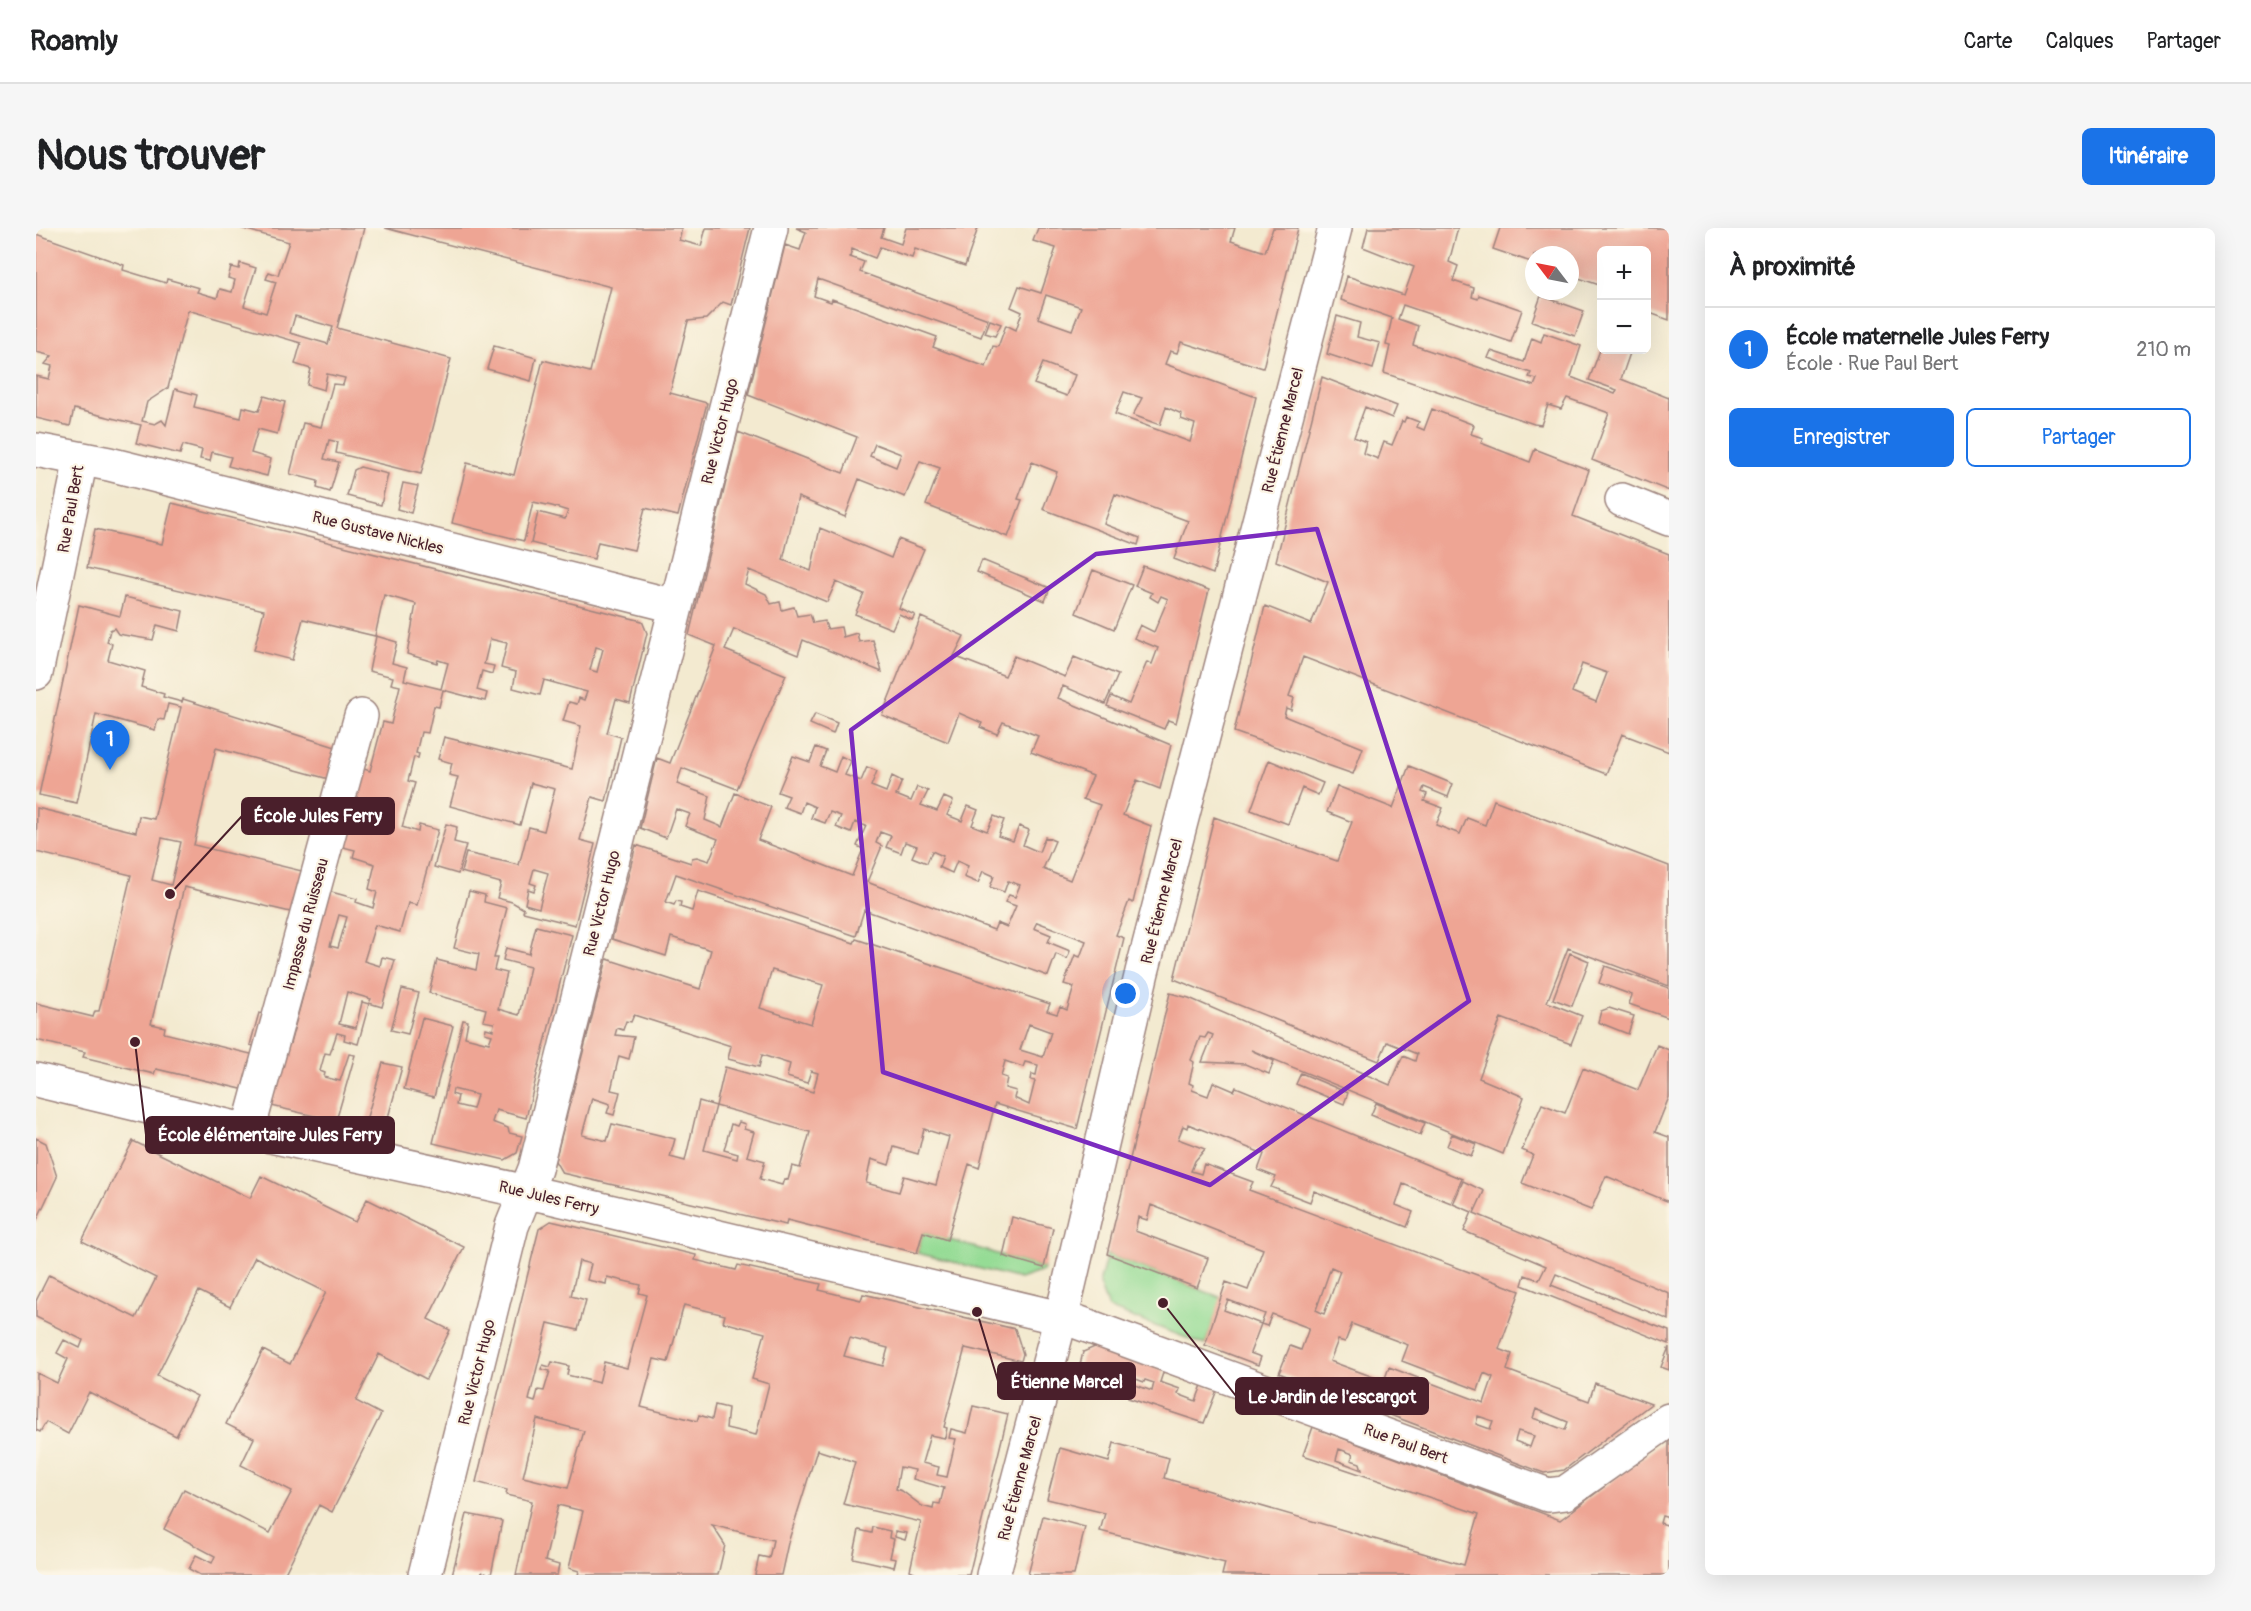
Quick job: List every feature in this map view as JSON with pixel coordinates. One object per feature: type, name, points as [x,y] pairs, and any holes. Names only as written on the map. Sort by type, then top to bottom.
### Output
[{"type":"street","name":"Rue Victor Hugo","points":[[425,1575],[512,1226],[535,1169],[771,228]]},
{"type":"street","name":"Rue Étienne Marcel","points":[[993,1575],[1061,1318],[1142,972],[1335,228]]},
{"type":"street","name":"Rue Paul Bert","points":[[36,450],[81,459],[36,673]]},
{"type":"street","name":"Rue Gustave Nickles","points":[[81,459],[675,606]]},
{"type":"street","points":[[1622,500],[1669,519]]},
{"type":"street","name":"Impasse du Ruisseau","points":[[248,1131],[361,716]]},
{"type":"street","name":"Rue Jules Ferry","points":[[36,1080],[1061,1318]]},
{"type":"street","name":"Rue Paul Bert","points":[[1061,1318],[1096,1328],[1548,1495],[1565,1493],[1669,1420]]},
{"type":"highlighted area","points":[[1317,529],[1469,1001],[1210,1185],[883,1072],[851,730],[1096,554]]},
{"type":"green space","points":[[923,1232],[1044,1268],[1043,1271],[1020,1279],[917,1253]]},
{"type":"green space","points":[[1107,1254],[1222,1298],[1205,1345],[1108,1308],[1099,1284]]},
{"type":"building","points":[[240,228],[364,228],[337,328],[451,359],[421,474],[336,453],[338,442],[329,440],[324,459],[339,462],[330,492],[317,488],[318,481],[290,474],[303,423],[321,427],[333,384],[343,385],[345,378],[327,374],[324,390],[307,385],[311,369],[295,364],[301,343],[188,310],[168,388],[147,402],[142,421],[155,424],[162,420],[166,425],[175,389],[197,395],[194,407],[241,418],[243,407],[259,411],[264,396],[285,402],[277,434],[258,429],[251,453],[271,459],[267,476],[228,466],[231,457],[212,452],[210,461],[200,459],[202,450],[183,445],[180,454],[136,443],[141,425],[74,409],[70,426],[36,418],[36,376],[49,379],[52,366],[45,364],[52,356],[36,352],[36,234],[124,265],[123,270],[166,283],[167,279],[199,288],[197,292],[217,298],[220,289],[232,292],[235,280],[228,278],[231,267],[239,269],[240,263],[256,268],[244,306],[266,313],[276,282],[266,279],[269,272],[278,275],[289,242]],"holes":[[[295,316],[333,327],[328,344],[290,333]]]},
{"type":"building","points":[[385,228],[682,228],[679,240],[701,246],[706,228],[750,228],[731,305],[723,302],[706,319],[688,321],[670,393],[707,403],[678,516],[645,508],[634,550],[598,542],[594,559],[531,543],[538,512],[565,519],[568,511],[552,506],[533,502],[524,541],[452,523],[467,463],[514,475],[543,360],[590,372],[611,287]]},
{"type":"building","points":[[796,228],[884,228],[881,237],[901,244],[906,228],[978,228],[965,266],[915,249],[912,258],[880,247],[875,258],[852,249],[850,257],[864,262],[860,272],[988,319],[981,337],[818,279],[814,296],[831,302],[832,299],[937,337],[933,347],[986,367],[993,346],[998,347],[1006,325],[1016,330],[1022,312],[1011,307],[1019,286],[1041,293],[1056,248],[1033,241],[1038,228],[1235,228],[1231,241],[1265,252],[1273,228],[1298,228],[1263,368],[1181,342],[1177,353],[1170,351],[1165,364],[1256,397],[1213,574],[1174,559],[1188,521],[1115,494],[1104,524],[1140,538],[1138,545],[1043,509],[1057,472],[1032,462],[1018,499],[1022,500],[1008,537],[926,505],[940,468],[920,461],[905,497],[859,479],[845,517],[798,497],[783,560],[811,571],[820,528],[891,558],[898,539],[924,549],[899,608],[915,615],[912,620],[899,614],[892,629],[855,614],[864,594],[836,582],[827,602],[749,570],[745,584],[766,594],[771,604],[780,602],[782,610],[794,607],[797,616],[810,614],[813,623],[825,621],[827,629],[841,627],[843,637],[857,633],[859,642],[873,640],[882,672],[803,640],[798,655],[734,629],[725,650],[786,675],[737,789],[682,768],[677,784],[710,796],[705,820],[722,827],[735,793],[771,807],[758,840],[852,876],[863,849],[857,846],[866,826],[855,822],[851,833],[836,827],[841,816],[830,812],[825,823],[811,818],[815,807],[804,802],[800,813],[784,807],[789,796],[778,792],[793,756],[810,762],[816,747],[826,751],[820,766],[835,772],[841,756],[851,761],[845,775],[861,781],[867,767],[877,771],[871,786],[886,792],[892,776],[902,781],[896,795],[911,801],[917,787],[928,791],[921,805],[937,811],[944,797],[953,801],[947,815],[962,821],[968,806],[978,810],[972,825],[987,831],[994,816],[1004,820],[998,836],[1013,841],[1019,826],[1029,830],[1023,845],[1039,852],[1045,837],[1055,841],[1043,869],[1070,880],[1100,805],[1083,799],[1093,776],[1031,752],[1038,736],[1003,722],[997,734],[980,727],[982,723],[959,713],[948,742],[882,715],[921,617],[964,636],[954,656],[1005,676],[1014,656],[1065,677],[1074,657],[1118,675],[1105,704],[1063,686],[1058,698],[1171,745],[1160,789],[1137,780],[1123,815],[1151,826],[1133,903],[1129,901],[1116,935],[1124,938],[1077,1129],[995,1104],[979,1168],[969,1164],[947,1240],[923,1232],[917,1253],[787,1220],[786,1225],[562,1173],[555,1161],[607,959],[700,989],[711,950],[671,937],[666,956],[612,939],[636,845],[691,863],[692,858],[697,857],[709,861],[718,839],[685,826],[690,814],[676,809],[666,838],[640,828],[657,758],[670,763],[716,646],[689,635],[738,432],[843,473],[857,437],[748,395],[785,245],[800,250],[806,232]],"holes":[[[1046,295],[1081,307],[1072,330],[1038,318]],[[1043,363],[1075,375],[1067,396],[1034,384]],[[1124,392],[1142,398],[1133,415],[1160,425],[1166,407],[1182,414],[1181,419],[1195,424],[1190,442],[1115,414]],[[875,444],[901,454],[896,467],[870,456]],[[880,832],[891,836],[886,847],[901,853],[905,842],[917,846],[912,857],[927,863],[932,851],[943,856],[939,867],[952,873],[957,861],[968,866],[964,877],[978,883],[983,871],[994,876],[990,887],[1004,892],[1008,881],[1020,885],[1015,897],[1009,895],[1005,902],[1016,906],[1007,927],[997,923],[994,930],[867,882],[882,846],[876,843]],[[676,874],[856,936],[864,910],[1048,976],[1056,954],[1067,959],[1070,951],[1048,942],[1051,935],[1034,928],[1037,922],[1086,941],[1080,957],[1075,955],[1064,984],[1074,987],[1067,1010],[1060,1007],[1057,1014],[1047,1011],[1050,1004],[856,939],[854,943],[698,891],[692,911],[680,907],[681,902],[676,901],[674,905],[666,902]],[[772,970],[823,985],[811,1024],[760,1008]],[[634,1015],[731,1046],[728,1059],[759,1067],[762,1055],[790,1064],[787,1077],[807,1083],[811,1071],[818,1073],[813,1092],[725,1067],[716,1106],[699,1101],[685,1161],[670,1157],[675,1139],[612,1124],[607,1141],[582,1135],[592,1098],[610,1104],[607,1113],[614,1115],[620,1092],[611,1090],[619,1056],[629,1059],[634,1037],[615,1035],[617,1028],[623,1030],[626,1021],[631,1022]],[[1029,1024],[1051,1032],[1043,1057],[1020,1050]],[[1005,1061],[1023,1067],[1025,1062],[1038,1065],[1036,1075],[1032,1074],[1031,1080],[1035,1081],[1029,1105],[1014,1098],[1016,1091],[1005,1088],[1007,1078],[1001,1076]],[[716,1106],[810,1132],[800,1168],[792,1166],[788,1180],[784,1179],[782,1185],[760,1179],[765,1161],[747,1156],[754,1132],[744,1129],[745,1124],[739,1122],[737,1126],[731,1124],[724,1150],[738,1154],[737,1159],[704,1150]],[[924,1129],[949,1137],[936,1185],[904,1176],[899,1192],[866,1183],[871,1159],[889,1165],[894,1147],[918,1154]]]},
{"type":"building","points":[[1368,228],[1458,228],[1449,262],[1458,266],[1453,281],[1474,288],[1472,297],[1478,299],[1479,295],[1522,310],[1511,342],[1403,305],[1398,319],[1418,326],[1413,345],[1534,386],[1537,379],[1529,377],[1531,373],[1488,358],[1491,351],[1524,362],[1532,338],[1541,342],[1544,333],[1581,346],[1571,377],[1615,394],[1617,390],[1589,380],[1599,354],[1630,354],[1621,379],[1669,398],[1669,491],[1592,460],[1609,413],[1567,398],[1561,409],[1548,405],[1541,425],[1534,424],[1384,373],[1390,346],[1386,345],[1392,318],[1341,300],[1347,276],[1404,295],[1414,267],[1363,247]]},
{"type":"building","points":[[1500,228],[1669,228],[1669,320],[1651,313],[1651,246],[1597,246],[1597,284],[1579,278],[1579,246],[1525,246],[1525,260],[1493,249]]},
{"type":"building","points":[[1540,300],[1552,300],[1584,311],[1575,336],[1532,321]]},
{"type":"building","points":[[1337,316],[1360,323],[1357,337],[1380,343],[1373,369],[1327,354]]},
{"type":"building","points":[[990,320],[1001,324],[995,336],[985,333]]},
{"type":"building","points":[[494,346],[536,358],[531,381],[487,369]]},
{"type":"building","points":[[1322,377],[1397,406],[1392,418],[1365,407],[1354,437],[1366,442],[1363,453],[1378,459],[1384,442],[1392,445],[1406,417],[1419,422],[1417,427],[1424,430],[1432,409],[1474,425],[1471,434],[1483,438],[1481,443],[1530,462],[1535,449],[1589,470],[1573,516],[1669,554],[1669,752],[1622,734],[1606,774],[1303,657],[1289,696],[1294,698],[1291,710],[1286,708],[1284,716],[1363,748],[1353,774],[1234,732],[1265,606],[1311,624],[1328,582],[1276,561]],"holes":[[[1582,664],[1607,673],[1596,702],[1572,692]]]},
{"type":"building","points":[[360,467],[388,474],[381,505],[347,496],[354,470]]},
{"type":"building","points":[[403,483],[418,486],[411,513],[397,509]]},
{"type":"building","points":[[172,503],[642,621],[647,633],[630,703],[616,699],[607,733],[621,737],[606,801],[592,797],[580,840],[595,844],[575,925],[523,912],[524,909],[512,902],[497,898],[501,883],[461,872],[466,853],[519,865],[529,827],[544,831],[555,789],[531,783],[520,825],[450,806],[458,777],[449,775],[452,763],[438,759],[444,737],[572,769],[581,726],[563,721],[569,702],[577,704],[579,698],[584,700],[587,692],[544,680],[540,695],[513,688],[516,672],[501,668],[507,643],[490,639],[484,664],[494,666],[492,674],[482,671],[477,690],[487,693],[485,701],[443,690],[439,707],[434,706],[428,733],[421,732],[416,753],[419,754],[418,758],[414,757],[408,781],[415,783],[402,827],[418,832],[419,825],[438,830],[417,905],[408,903],[400,932],[375,925],[364,961],[380,966],[382,957],[395,960],[382,1007],[369,1003],[371,999],[347,992],[339,1024],[356,1028],[362,1002],[369,1004],[358,1044],[344,1040],[345,1035],[337,1033],[330,1054],[325,1053],[320,1071],[325,1073],[324,1077],[340,1081],[349,1054],[355,1055],[336,1121],[263,1104],[280,1042],[290,1044],[307,981],[298,979],[300,974],[309,977],[315,956],[305,954],[324,890],[357,899],[356,902],[373,908],[377,892],[369,889],[375,864],[353,857],[355,850],[335,845],[358,767],[370,771],[383,722],[391,724],[400,686],[391,684],[393,677],[369,671],[376,636],[397,642],[392,663],[407,667],[404,680],[441,689],[448,663],[438,660],[437,663],[407,654],[416,604],[384,595],[375,636],[303,619],[292,660],[254,650],[264,610],[87,568],[95,529],[162,544]],"holes":[[[596,647],[603,649],[597,672],[590,670]],[[534,869],[548,873],[539,908],[525,904],[528,889],[534,891],[536,885],[530,883]],[[339,915],[347,917],[338,948],[330,946]]]},
{"type":"building","points":[[982,560],[1050,588],[1045,601],[977,572]]},
{"type":"building","points":[[1143,566],[1209,590],[1176,723],[1168,720],[1164,729],[1107,706],[1111,696],[1129,704],[1147,662],[1152,664],[1158,648],[1134,638],[1140,625],[1154,632],[1168,599],[1161,596],[1158,602],[1150,597],[1152,593],[1135,586]]},
{"type":"building","points":[[1093,570],[1132,585],[1114,629],[1076,613]]},
{"type":"building","points":[[125,597],[183,611],[179,631],[157,625],[153,640],[118,634],[114,628],[110,630],[107,642],[112,644],[108,660],[145,671],[141,687],[164,694],[163,697],[182,702],[183,699],[345,750],[336,781],[216,748],[194,845],[310,873],[299,914],[184,887],[151,1024],[165,1027],[164,1033],[259,1056],[250,1091],[156,1069],[154,1074],[83,1057],[85,1052],[36,1040],[36,1003],[93,1017],[95,1011],[99,1011],[131,875],[36,852],[37,808],[136,832],[139,816],[154,819],[181,707],[168,704],[164,720],[158,719],[155,730],[96,714],[77,803],[39,795],[79,605],[120,616]],"holes":[[[162,838],[181,842],[171,885],[152,880]]]},
{"type":"building","points":[[815,714],[837,723],[833,734],[810,724]]},
{"type":"building","points":[[1269,760],[1323,783],[1318,795],[1302,788],[1288,824],[1251,810]]},
{"type":"building","points":[[1409,766],[1453,784],[1448,797],[1424,787],[1422,792],[1427,794],[1424,801],[1443,808],[1436,825],[1460,834],[1467,818],[1485,825],[1494,800],[1669,866],[1669,986],[1568,948],[1547,1002],[1582,1016],[1571,1044],[1501,1018],[1479,1078],[1524,1097],[1503,1154],[1251,1050],[1274,1061],[1269,1074],[1245,1064],[1202,1062],[1213,1035],[1208,1033],[1205,1038],[1200,1037],[1191,1060],[1194,1062],[1189,1083],[1193,1085],[1192,1090],[1208,1096],[1213,1082],[1234,1091],[1236,1087],[1462,1179],[1451,1203],[1403,1184],[1396,1205],[1413,1212],[1407,1227],[1314,1191],[1310,1202],[1271,1187],[1276,1177],[1258,1170],[1264,1154],[1188,1124],[1187,1128],[1183,1126],[1178,1139],[1205,1149],[1195,1161],[1191,1171],[1201,1174],[1204,1164],[1253,1182],[1249,1190],[1520,1291],[1499,1349],[1512,1354],[1507,1370],[1589,1401],[1595,1383],[1651,1404],[1564,1470],[1544,1473],[1279,1373],[1290,1346],[1301,1350],[1309,1328],[1272,1314],[1267,1326],[1261,1324],[1250,1353],[1261,1357],[1258,1365],[1205,1345],[1226,1282],[1248,1290],[1263,1249],[1151,1205],[1147,1220],[1138,1217],[1135,1231],[1208,1258],[1197,1288],[1107,1254],[1170,993],[1189,998],[1390,1085],[1403,1056],[1415,1061],[1417,1054],[1387,1042],[1379,1061],[1174,979],[1214,817],[1337,861],[1352,822],[1327,812],[1337,786],[1393,808]],"holes":[[[1331,1267],[1340,1271],[1324,1314],[1316,1310]],[[1228,1300],[1265,1314],[1261,1324],[1224,1310]],[[1352,1324],[1408,1345],[1402,1361],[1478,1390],[1484,1373],[1493,1377],[1484,1403],[1389,1367],[1384,1381],[1330,1361],[1338,1340],[1345,1342]],[[1536,1409],[1568,1422],[1565,1430],[1533,1418]],[[1478,1416],[1493,1421],[1490,1429],[1476,1424]],[[1518,1431],[1534,1436],[1530,1447],[1515,1441]]]},
{"type":"building","points":[[446,824],[457,827],[454,842],[466,845],[458,874],[434,867]]},
{"type":"building","points":[[469,891],[485,895],[484,902],[507,908],[494,958],[497,958],[494,970],[507,973],[498,1009],[519,1015],[530,967],[503,960],[506,948],[529,954],[536,926],[572,935],[526,1118],[496,1110],[492,1122],[508,1128],[509,1133],[522,1136],[517,1153],[505,1160],[433,1143],[463,1020],[468,1021],[465,1037],[489,1043],[492,1035],[485,1033],[486,1028],[493,1030],[494,1023],[483,1021],[486,1009],[429,993],[437,960],[476,970],[479,954],[454,948]],"holes":[[[453,1089],[477,1095],[473,1109],[456,1105],[458,1096],[452,1094]]]},
{"type":"building","points":[[1570,953],[1589,961],[1572,1006],[1553,999]]},
{"type":"building","points":[[1605,966],[1669,988],[1669,1018],[1629,1004],[1632,995],[1599,983]]},
{"type":"building","points":[[402,989],[419,993],[408,1034],[391,1030]]},
{"type":"building","points":[[1609,1008],[1634,1016],[1628,1034],[1598,1022],[1601,1011]]},
{"type":"building","points":[[259,1013],[271,1016],[262,1048],[250,1045]]},
{"type":"building","points":[[422,1018],[453,1026],[434,1097],[404,1089]]},
{"type":"building","points":[[1657,1045],[1669,1050],[1669,1097],[1655,1132],[1669,1137],[1669,1202],[1606,1176],[1591,1210],[1522,1183],[1533,1155],[1522,1150],[1542,1104],[1565,1113],[1583,1068],[1638,1090]]},
{"type":"building","points":[[383,1063],[402,1067],[384,1132],[364,1127]]},
{"type":"building","points":[[1301,1073],[1348,1093],[1344,1104],[1296,1084]]},
{"type":"building","points":[[1376,1103],[1425,1123],[1420,1135],[1371,1115]]},
{"type":"building","points":[[1452,1134],[1476,1144],[1471,1156],[1447,1146]]},
{"type":"building","points":[[36,1138],[46,1143],[57,1177],[36,1222]]},
{"type":"building","points":[[133,1141],[250,1198],[261,1176],[355,1222],[367,1199],[464,1247],[428,1319],[450,1330],[426,1379],[379,1354],[356,1401],[381,1414],[332,1512],[319,1505],[284,1575],[200,1575],[189,1569],[196,1555],[212,1563],[215,1556],[164,1529],[184,1489],[270,1533],[292,1491],[241,1465],[254,1438],[226,1424],[263,1350],[290,1364],[326,1292],[255,1257],[230,1307],[199,1291],[157,1376],[197,1396],[176,1436],[89,1392],[68,1434],[46,1422],[40,1432],[36,1430],[37,1373],[57,1383],[68,1359],[57,1353],[64,1340],[80,1348],[83,1340],[36,1317],[36,1301],[49,1275],[136,1318],[156,1278],[82,1241]]},
{"type":"building","points":[[1463,1181],[1484,1191],[1474,1213],[1669,1293],[1669,1320],[1556,1274],[1551,1285],[1669,1331],[1669,1344],[1522,1285],[1525,1275],[1539,1280],[1546,1266],[1464,1231],[1472,1212],[1453,1204]]},
{"type":"building","points":[[1012,1217],[1053,1228],[1044,1268],[1003,1256]]},
{"type":"building","points":[[551,1221],[696,1255],[695,1260],[736,1270],[738,1265],[821,1284],[819,1290],[861,1300],[863,1294],[1015,1329],[1023,1354],[1021,1361],[965,1348],[944,1427],[947,1428],[945,1438],[930,1435],[922,1463],[939,1467],[937,1475],[947,1477],[956,1439],[949,1438],[951,1429],[967,1433],[973,1406],[1008,1414],[969,1575],[920,1575],[910,1570],[921,1522],[843,1504],[855,1462],[817,1450],[788,1543],[781,1575],[755,1575],[759,1556],[769,1558],[773,1540],[712,1525],[725,1545],[718,1575],[578,1575],[579,1571],[569,1568],[583,1511],[558,1505],[545,1561],[559,1565],[557,1575],[516,1575],[532,1501],[506,1495],[507,1490],[476,1482],[539,1229]],"holes":[[[579,1261],[591,1264],[587,1280],[606,1284],[607,1277],[641,1285],[639,1293],[647,1295],[627,1368],[604,1362],[599,1383],[567,1375],[569,1366],[552,1362],[550,1367],[543,1365],[541,1369],[550,1371],[544,1391],[538,1390],[535,1402],[529,1400],[548,1323],[578,1330],[586,1300],[571,1296]],[[684,1305],[725,1315],[723,1322],[765,1333],[752,1379],[769,1384],[756,1435],[726,1428],[728,1408],[715,1405],[712,1419],[699,1415],[697,1421],[641,1407],[654,1359],[668,1362]],[[850,1338],[888,1348],[883,1366],[844,1356]],[[537,1419],[584,1431],[568,1488],[523,1477]],[[900,1467],[915,1470],[913,1479],[944,1488],[940,1504],[934,1503],[933,1509],[922,1506],[896,1489]]]},
{"type":"building","points":[[1097,1346],[1164,1370],[1160,1382],[1180,1389],[1178,1394],[1196,1401],[1202,1385],[1217,1390],[1204,1423],[1128,1398],[1133,1384],[1152,1391],[1154,1383],[1145,1380],[1144,1382],[1125,1375],[1118,1395],[1076,1382],[1083,1352]]},
{"type":"building","points":[[1669,1347],[1669,1370],[1661,1367]]},
{"type":"building","points":[[1313,1427],[1560,1520],[1669,1438],[1669,1518],[1662,1516],[1660,1523],[1667,1525],[1669,1520],[1669,1575],[1222,1575],[1225,1563],[1100,1531],[1105,1513],[1047,1499],[1060,1448],[1109,1462],[1114,1443],[1169,1458],[1164,1478],[1464,1565],[1479,1514],[1303,1455]],"holes":[[[1339,1449],[1353,1454],[1351,1460],[1360,1463],[1362,1470],[1336,1460]]]},
{"type":"building","points":[[467,1514],[502,1521],[491,1575],[482,1572],[481,1575],[452,1575]]},
{"type":"building","points":[[1043,1516],[1085,1527],[1074,1575],[1028,1575]]},
{"type":"building","points":[[873,1527],[890,1531],[889,1538],[894,1539],[890,1558],[896,1559],[894,1567],[853,1558],[859,1530],[872,1533]]},
{"type":"building","points":[[895,1531],[907,1533],[905,1540],[895,1537]]},
{"type":"place","name":"École maternelle Jules Ferry","points":[[110,770]]},
{"type":"place","name":"École Jules Ferry","points":[[170,894]]},
{"type":"place","name":"École élémentaire Jules Ferry","points":[[135,1042]]},
{"type":"place","name":"Le Jardin de l'escargot","points":[[1163,1303]]},
{"type":"place","name":"Étienne Marcel","points":[[977,1312]]}]
